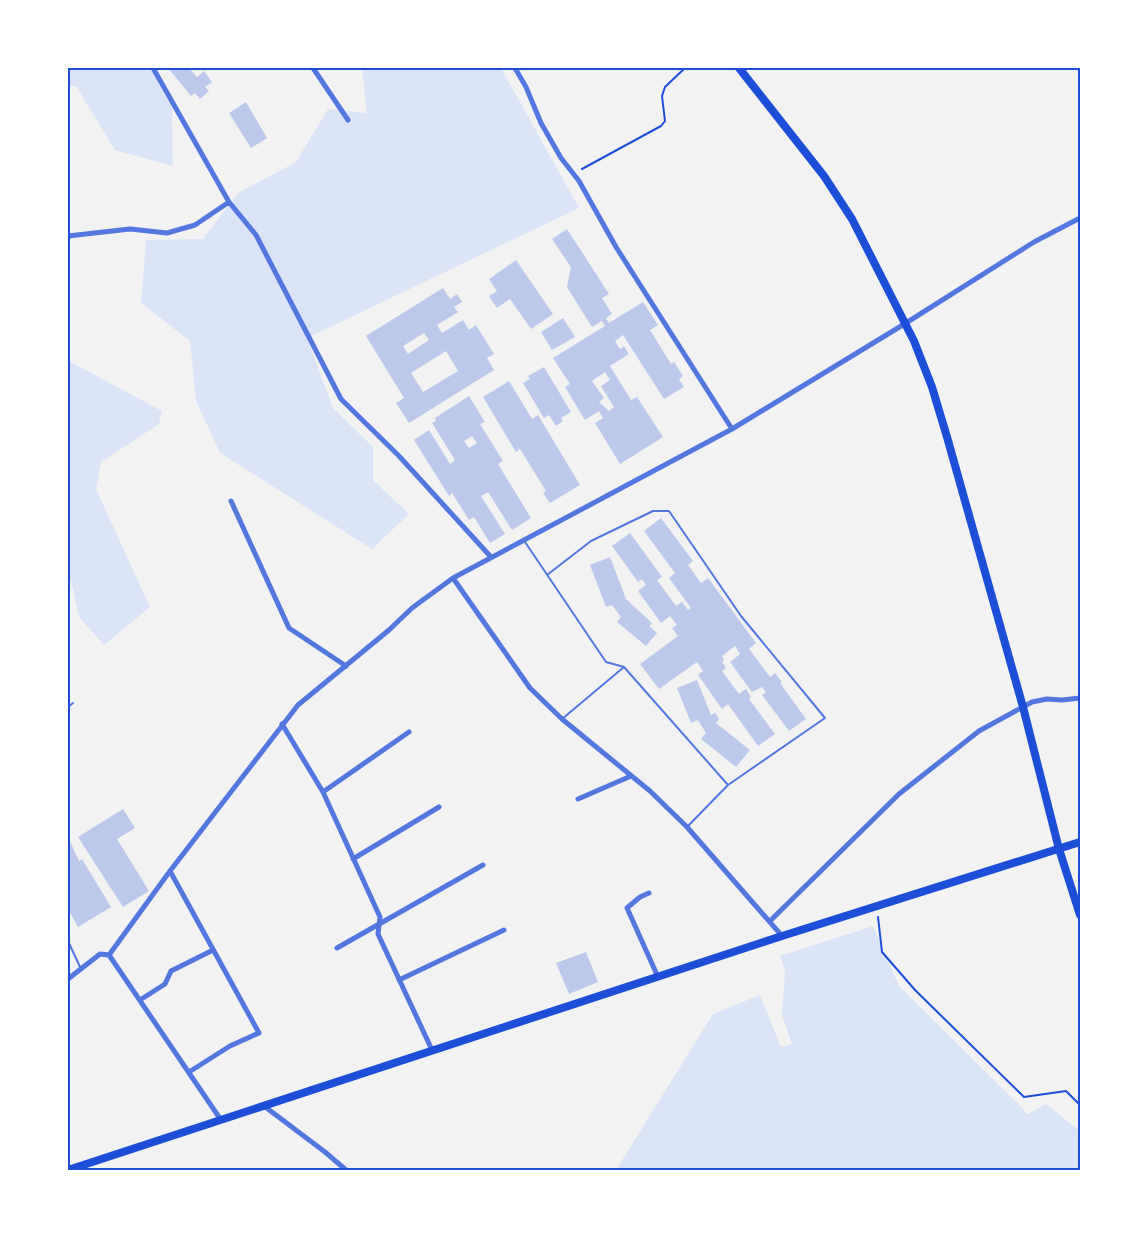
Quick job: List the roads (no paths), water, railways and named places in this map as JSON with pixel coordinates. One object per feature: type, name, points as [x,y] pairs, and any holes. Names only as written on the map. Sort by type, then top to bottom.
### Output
[{"type":"main road","points":[[739,68],[824,176],[852,219],[906,323],[935,397],[1023,707],[1059,849],[1080,915]]},
{"type":"main road","points":[[68,1170],[782,936],[1080,842]]},
{"type":"street","points":[[153,68],[229,202],[256,235],[341,399],[399,456],[491,557]]},
{"type":"street","points":[[313,68],[348,120]]},
{"type":"street","points":[[515,68],[526,87],[541,123],[561,158],[574,173],[616,247],[732,429]]},
{"type":"street","points":[[68,236],[130,229],[166,233],[195,225],[229,202]]},
{"type":"street","points":[[109,955],[170,871],[298,705],[412,608],[453,579],[491,557],[732,429],[1034,242],[1080,218]]},
{"type":"street","points":[[231,501],[289,628],[346,666]]},
{"type":"street","points":[[453,579],[530,688],[562,719],[632,776],[687,827],[782,936]]},
{"type":"street","points":[[770,921],[899,794],[979,731],[1032,702],[1080,698]]},
{"type":"street","points":[[282,724],[322,792],[380,917],[378,934],[432,1050]]},
{"type":"street","points":[[322,792],[409,732]]},
{"type":"street","points":[[578,799],[632,776]]},
{"type":"street","points":[[353,859],[439,807]]},
{"type":"street","points":[[336,948],[483,865]]},
{"type":"street","points":[[170,871],[259,1033],[230,1046],[189,1072]]},
{"type":"street","points":[[649,893],[627,908],[658,977]]},
{"type":"street","points":[[399,980],[504,930]]},
{"type":"street","points":[[140,1000],[165,984],[171,971],[213,950]]},
{"type":"street","points":[[68,979],[100,954],[109,955],[221,1120]]},
{"type":"street","points":[[264,1106],[345,1170]]},
{"type":"lane","points":[[547,575],[591,542],[653,511],[669,511],[741,615],[825,718],[728,785],[687,827]]},
{"type":"lane","points":[[524,540],[606,662],[624,667],[728,785]]},
{"type":"lane","points":[[562,719],[624,667]]},
{"type":"lane","points":[[68,707],[73,703]]},
{"type":"lane","points":[[68,941],[81,969]]}]
